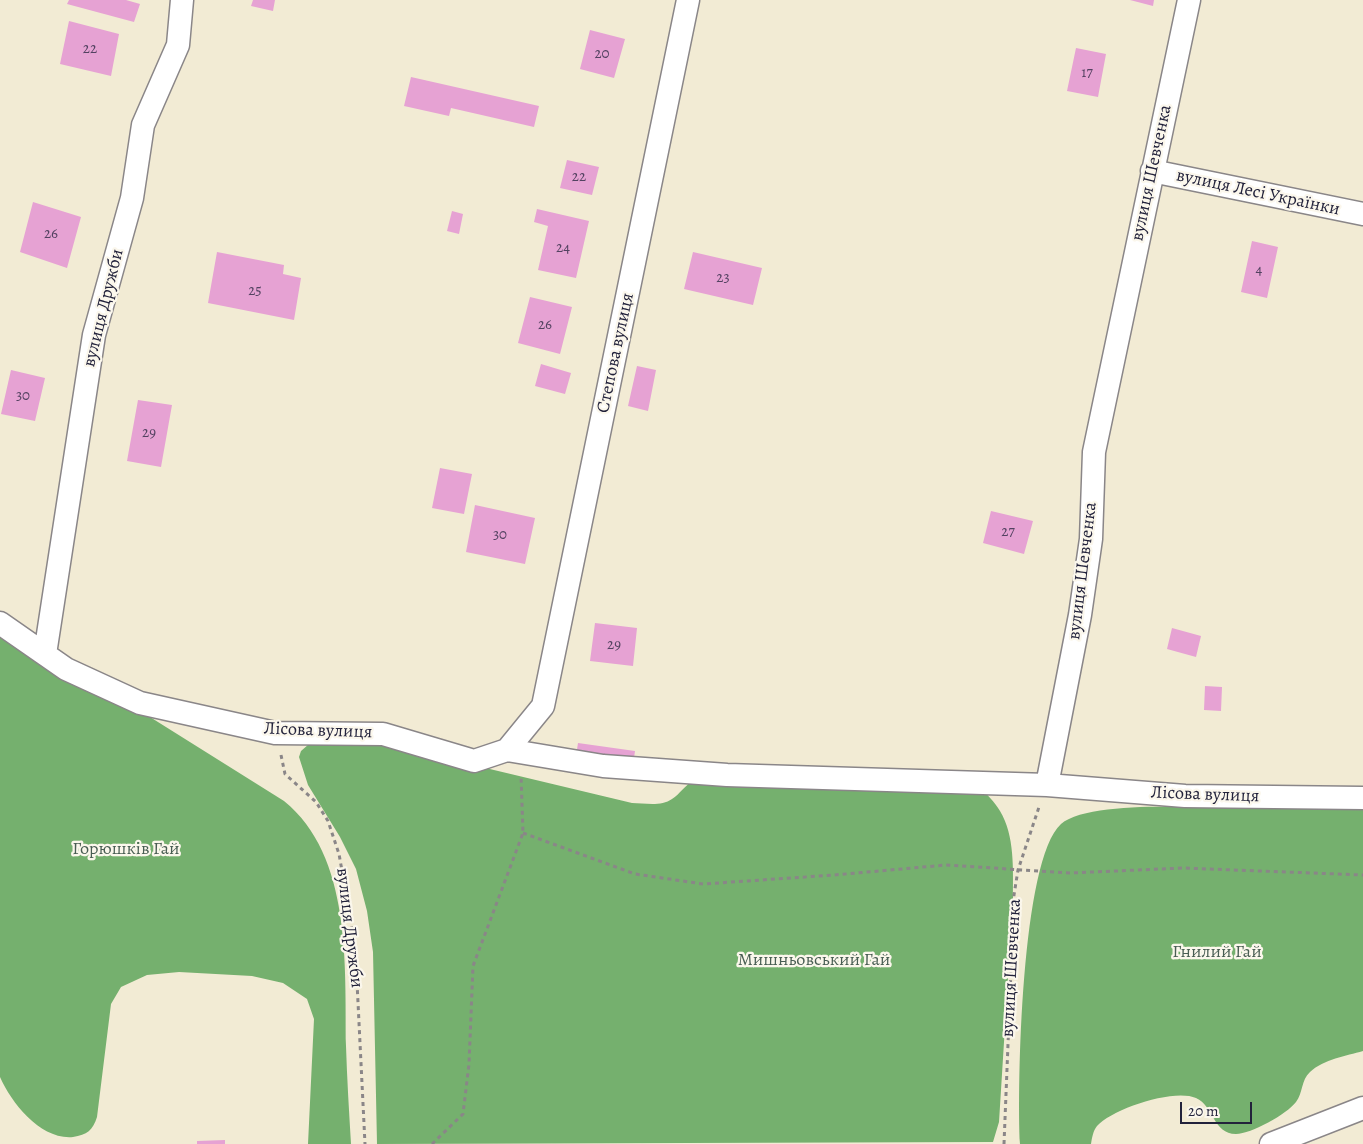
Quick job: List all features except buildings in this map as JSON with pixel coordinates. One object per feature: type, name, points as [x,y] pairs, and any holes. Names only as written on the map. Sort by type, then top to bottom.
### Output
[{"type":"street","name":"вулиця Дружби","points":[[45,654],[94,335],[132,198],[143,124],[178,45],[182,0]]},
{"type":"street","name":"Степова вулиця","points":[[507,750],[543,706],[688,0]]},
{"type":"street","name":"вулиця Шевченка","points":[[1047,785],[1082,606],[1091,539],[1094,452],[1189,0]]},
{"type":"street","name":"вулиця Лесі Українки","points":[[1152,171],[1363,214]]},
{"type":"street","name":"Лісова вулиця","points":[[0,623],[66,669],[140,703],[275,733],[382,734],[474,761],[507,750],[603,766],[727,775],[1047,785],[1186,796],[1363,798]]},
{"type":"street","points":[[1271,1144],[1363,1108]]},
{"type":"path","name":"вулиця Дружби","points":[[275,733],[286,774],[316,802],[328,821],[339,854],[352,921],[356,962],[365,1144]]},
{"type":"path","points":[[432,1144],[463,1114],[470,1064],[473,966],[523,833],[521,763],[507,750]]},
{"type":"path","name":"вулиця Шевченка","points":[[1004,1144],[1014,895],[1018,870],[1047,785]]},
{"type":"path","points":[[523,833],[568,852],[635,874],[703,884],[946,865],[1070,873],[1183,868],[1363,875]]},
{"type":"green space","name":"Горюшків Гай","points":[[0,623],[284,801],[306,824],[322,851],[333,882],[340,914],[344,948],[346,1058],[351,1144],[308,1144],[314,1019],[307,999],[283,983],[252,976],[179,972],[147,975],[121,987],[111,1004],[97,1117],[94,1125],[86,1133],[73,1137],[50,1133],[29,1118],[12,1098],[0,1077]]},
{"type":"green space","name":"Мишньовський Гай","points":[[335,732],[632,803],[663,803],[675,797],[694,780],[980,787],[996,804],[1005,821],[1011,842],[1013,864],[1013,898],[999,1122],[993,1142],[377,1144],[373,952],[367,911],[356,869],[340,837],[308,785],[299,757],[301,751],[316,738]]},
{"type":"green space","name":"Гнилий Гай","points":[[1137,807],[1363,810],[1363,1051],[1335,1058],[1310,1072],[1303,1083],[1296,1102],[1291,1107],[1268,1123],[1243,1133],[1228,1133],[1223,1130],[1207,1107],[1196,1098],[1173,1096],[1144,1102],[1116,1113],[1097,1126],[1091,1144],[1020,1144],[1021,1027],[1024,976],[1030,926],[1037,881],[1048,846],[1061,824],[1074,817],[1113,809]]}]
